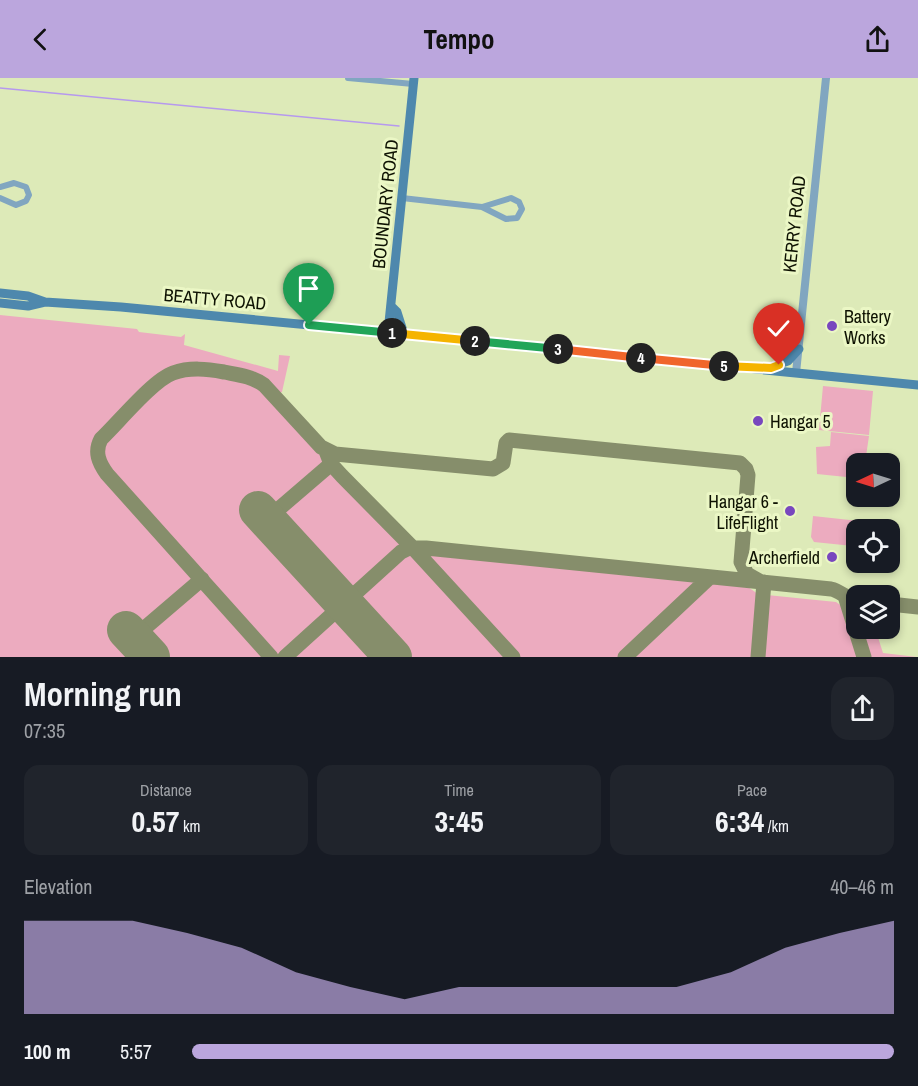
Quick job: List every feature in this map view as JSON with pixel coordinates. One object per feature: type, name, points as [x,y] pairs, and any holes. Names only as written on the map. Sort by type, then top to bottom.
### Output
[{"type":"main road","name":"BOUNDARY ROAD","points":[[388,332],[413,81]]},
{"type":"main road","name":"BEATTY ROAD","points":[[0,293],[28,296],[45,302],[388,332],[918,386]]},
{"type":"main road","name":"BEATTY ROAD","points":[[0,303],[28,306],[45,302]]},
{"type":"main road","points":[[391,306],[397,312],[404,334]]},
{"type":"main road","points":[[747,368],[771,368],[788,361],[799,349]]},
{"type":"street","points":[[348,78],[413,81]]},
{"type":"street","name":"KERRY ROAD","points":[[796,374],[826,78]]},
{"type":"street","points":[[0,187],[19,183],[26,187],[29,195],[26,201],[20,204],[13,204],[0,198]]},
{"type":"street","points":[[402,198],[482,207],[510,219],[517,218],[522,209],[519,202],[511,198],[482,207]]},
{"type":"shaded area","points":[[0,315],[137,329],[139,332],[181,337],[185,334],[184,345],[278,371],[279,355],[290,356],[282,392],[277,394],[266,385],[263,387],[264,391],[409,551],[745,585],[758,594],[836,602],[843,607],[846,616],[846,639],[853,639],[859,657],[0,657]]},
{"type":"shaded area","points":[[823,386],[873,391],[869,435],[819,430]]},
{"type":"shaded area","points":[[831,432],[869,436],[866,453],[846,453],[846,477],[817,474],[816,447],[830,446]]},
{"type":"shaded area","points":[[813,516],[846,520],[846,545],[814,542],[811,537]]},
{"type":"shaded area","points":[[865,639],[879,639],[883,653],[917,657],[870,657]]},
{"type":"waterway","points":[[0,88],[399,126]]},
{"type":"taxiway","points":[[271,657],[107,474],[100,462],[98,448],[101,439],[146,393],[173,373],[192,369],[211,370],[245,376],[259,382],[321,447],[335,454],[493,469],[503,463],[506,443],[509,440],[740,463],[748,475],[741,562],[747,574],[761,582]]},
{"type":"taxiway","points":[[326,451],[331,464],[413,548],[513,657]]},
{"type":"taxiway","points":[[267,519],[331,464]]},
{"type":"taxiway","points":[[285,657],[401,552],[409,548],[831,589],[846,596]]},
{"type":"taxiway","points":[[625,657],[710,577]]},
{"type":"taxiway","points":[[133,638],[202,579]]},
{"type":"taxiway","points":[[758,657],[764,582]]},
{"type":"taxiway","points":[[845,596],[864,657]]},
{"type":"taxiway","points":[[900,605],[918,607]]},
{"type":"runway","points":[[258,510],[393,657]]},
{"type":"runway","points":[[126,630],[151,657]]},
{"type":"place","name":"Battery Works","points":[[832,326]]},
{"type":"place","name":"Hangar 5","points":[[758,421]]},
{"type":"place","name":"Hangar 6 - LifeFlight","points":[[790,511]]},
{"type":"place","name":"Archerfield","points":[[832,557]]},
{"type":"route","points":[[309,325],[747,368],[771,368],[779,365]]}]
